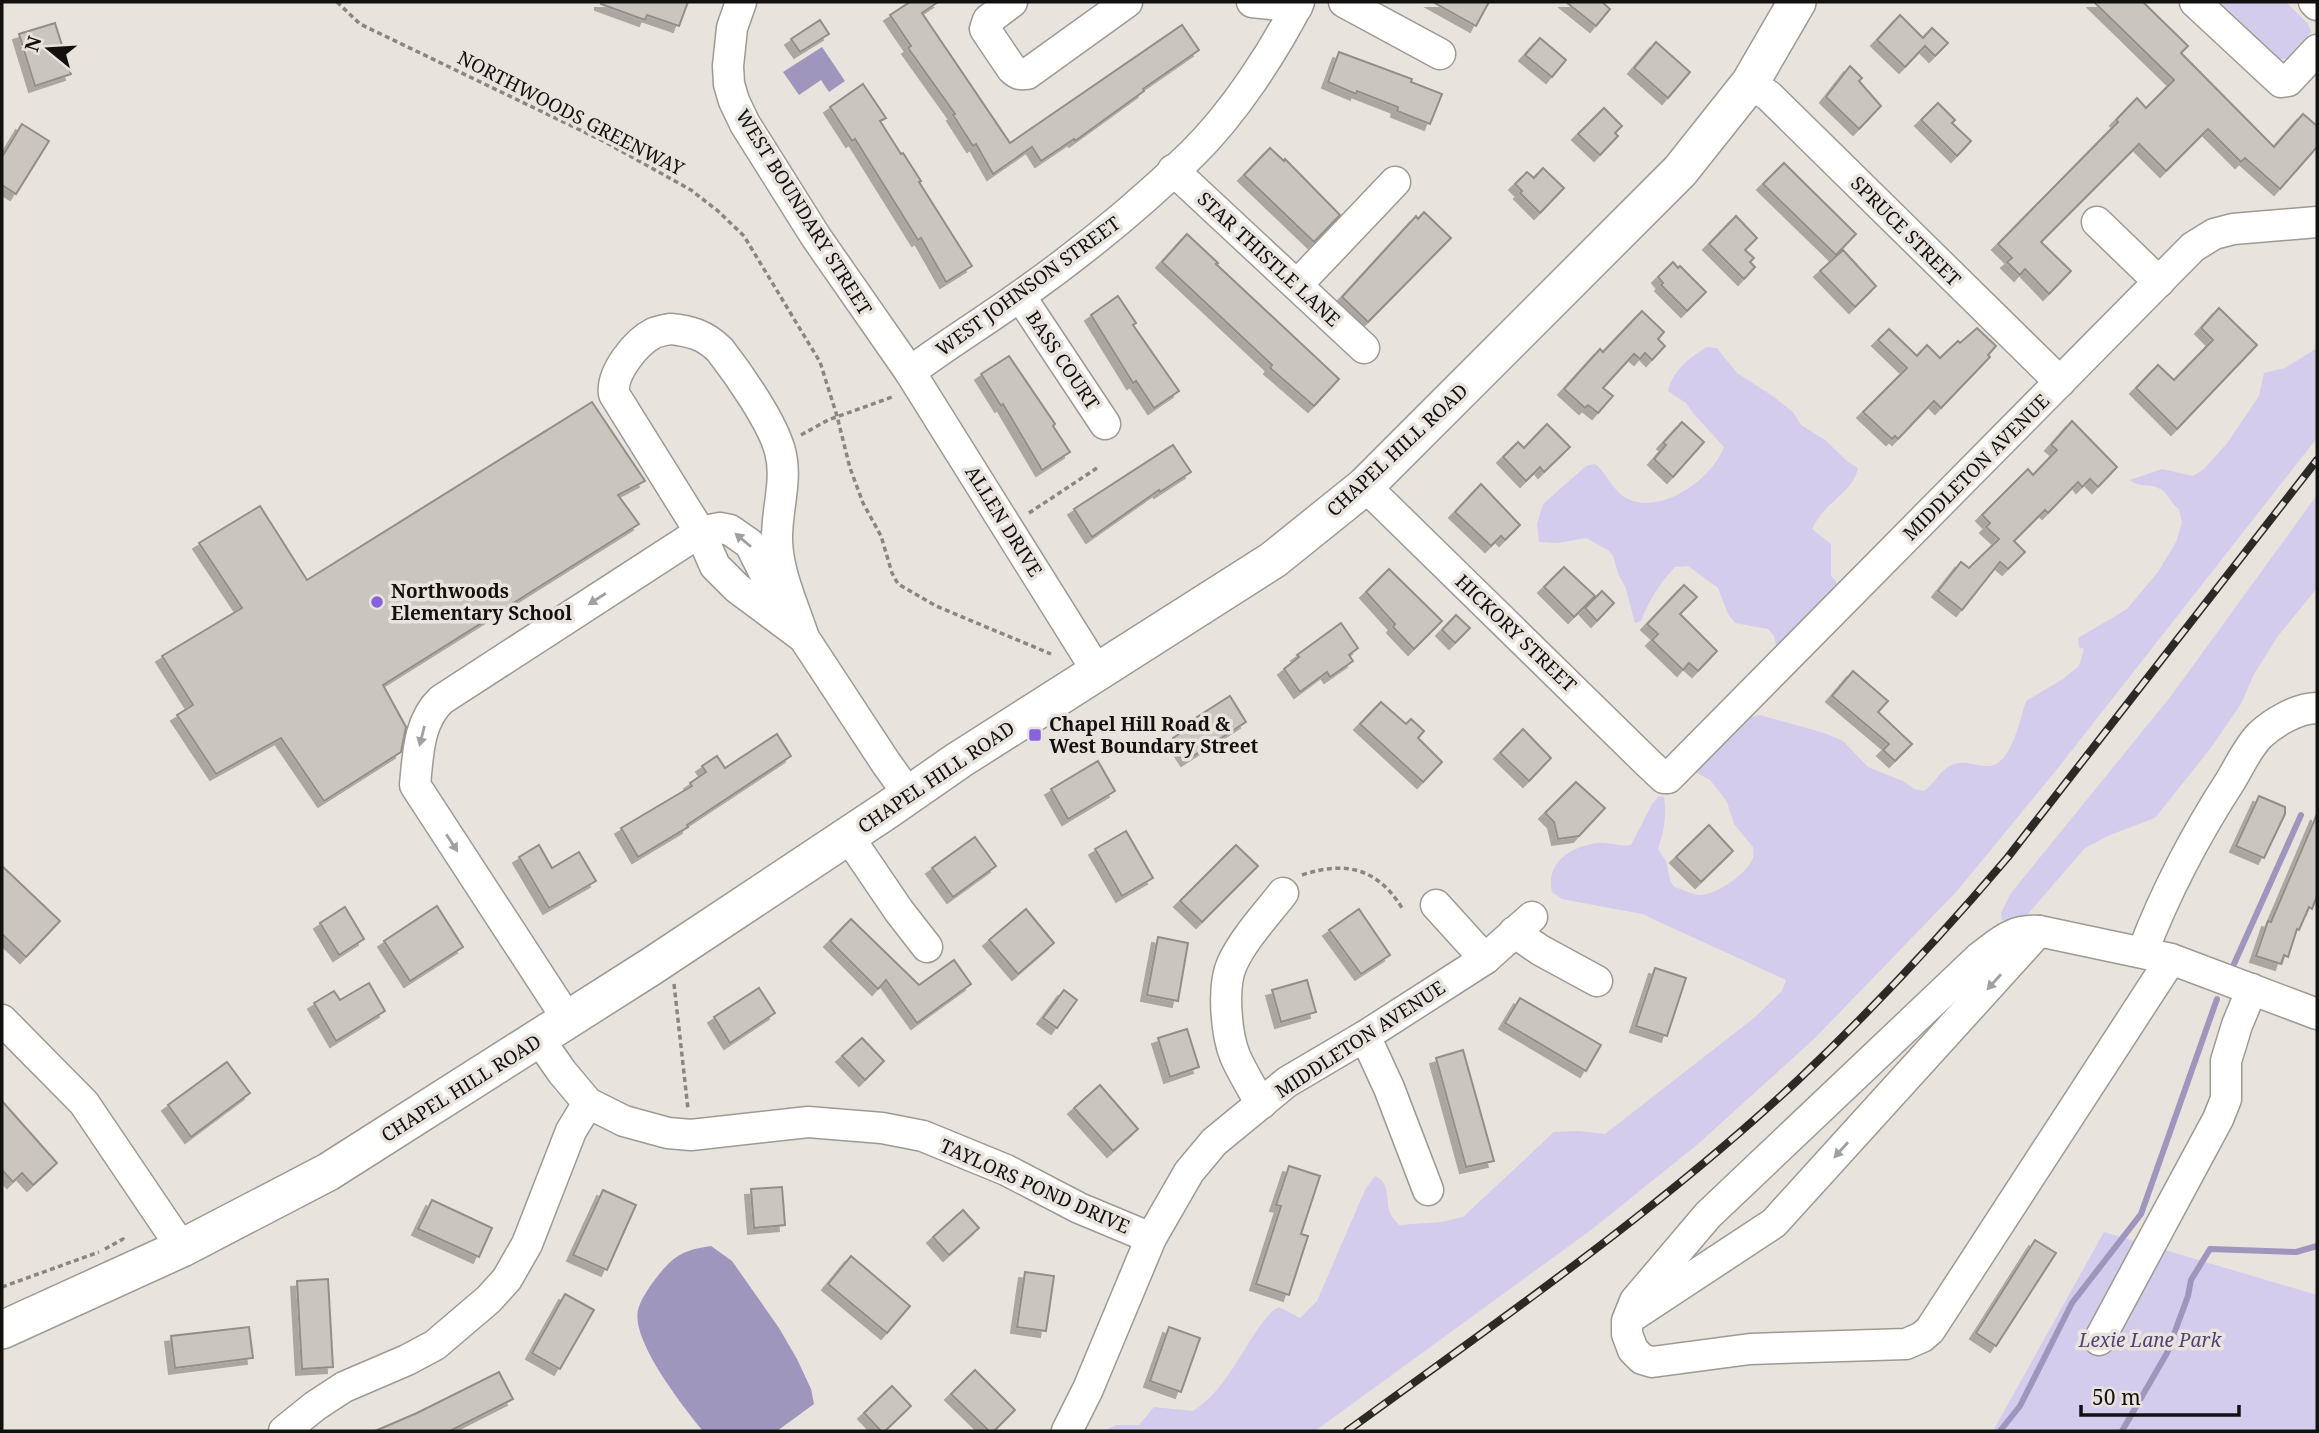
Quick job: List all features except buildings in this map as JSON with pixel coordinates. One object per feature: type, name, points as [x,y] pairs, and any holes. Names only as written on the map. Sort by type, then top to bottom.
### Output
[{"type":"main road","name":"CHAPEL HILL ROAD","points":[[2,1330],[182,1248],[328,1172],[553,1029],[1097,671],[1273,559],[1365,485],[1681,171],[1750,83],[1797,2]]},
{"type":"street","name":"WEST BOUNDARY STREET","points":[[741,2],[729,44],[729,83],[734,101],[745,124],[903,384]]},
{"type":"street","points":[[1012,2],[988,20],[985,29],[1018,74],[1027,74],[1126,2]]},
{"type":"street","points":[[1252,2],[1298,4]]},
{"type":"street","points":[[1344,2],[1440,54]]},
{"type":"street","points":[[2195,2],[2278,81],[2285,83],[2314,58]]},
{"type":"street","name":"WEST JOHNSON STREET","points":[[903,384],[1103,234],[1193,153],[1242,94],[1275,47],[1298,4]]},
{"type":"street","name":"SPRUCE STREET","points":[[1750,83],[1769,96],[2060,382]]},
{"type":"street","name":"STAR THISTLE LANE","points":[[1173,170],[1364,348]]},
{"type":"street","points":[[1297,285],[1395,182]]},
{"type":"street","points":[[2097,222],[2159,282]]},
{"type":"street","name":"MIDDLETON AVENUE","points":[[1668,778],[2193,247],[2214,234],[2254,226],[2317,222]]},
{"type":"street","name":"BASS COURT","points":[[1020,296],[1105,424]]},
{"type":"street","points":[[670,329],[698,333],[720,350],[772,431],[783,465],[778,555],[804,638],[725,578],[709,554],[701,532],[614,394],[613,388],[627,360],[644,339],[655,332],[670,329]]},
{"type":"street","name":"ALLEN DRIVE","points":[[903,384],[1097,671]]},
{"type":"street","name":"HICKORY STREET","points":[[1365,485],[1648,763],[1664,778],[1668,778]]},
{"type":"street","points":[[701,532],[720,528],[730,530],[750,544],[804,638],[909,795]]},
{"type":"street","name":"TAYLORS POND DRIVE","points":[[701,532],[441,700],[425,723],[420,741],[415,785],[553,1029],[562,1072],[588,1103],[624,1121],[646,1128],[691,1135],[808,1122],[882,1128],[923,1136],[1006,1170],[1079,1208],[1151,1238]]},
{"type":"street","points":[[2317,708],[2285,718],[2262,734],[2219,798],[2162,903],[2157,955],[1930,1330],[1906,1344],[1750,1349],[1660,1363],[1642,1359],[1633,1350],[1626,1334],[1627,1321],[1635,1301],[1708,1215],[1980,957],[2014,933],[2022,930],[2039,931],[2157,955],[2317,1014]]},
{"type":"street","points":[[848,836],[927,947]]},
{"type":"street","points":[[1261,1104],[1234,1054],[1227,1011],[1226,983],[1239,952],[1283,893]]},
{"type":"street","points":[[1436,905],[1485,959]]},
{"type":"street","name":"MIDDLETON AVENUE","points":[[1067,1431],[1088,1389],[1151,1238],[1189,1172],[1214,1142],[1287,1082],[1485,959],[1523,925],[1540,950],[1597,981]]},
{"type":"street","points":[[1627,1321],[1774,1223],[2039,931]]},
{"type":"street","points":[[2099,1340],[2218,1119],[2226,1099],[2226,1060],[2252,989]]},
{"type":"street","points":[[2,1020],[84,1103],[182,1248]]},
{"type":"street","points":[[1365,1036],[1389,1088],[1428,1190]]},
{"type":"street","points":[[284,1431],[344,1387],[435,1345],[489,1299],[507,1279],[527,1244],[570,1131],[588,1103]]},
{"type":"path","name":"NORTHWOODS GREENWAY","points":[[337,2],[360,24],[605,142],[691,191],[718,211],[744,236],[820,362],[850,468],[863,503],[881,536],[898,584],[956,615],[1051,654]]},
{"type":"path","points":[[803,433],[903,384]]},
{"type":"path","points":[[1024,516],[1097,468]]},
{"type":"path","points":[[1283,893],[1294,878],[1327,868],[1341,867],[1374,877],[1397,899],[1402,908]]},
{"type":"path","points":[[673,974],[691,1135]]},
{"type":"path","points":[[2,1287],[97,1253],[123,1239]]},
{"type":"green space","points":[[2220,2],[2286,2],[2308,24],[2311,32],[2287,58],[2280,60]]},
{"type":"green space","points":[[1707,347],[1717,348],[1737,373],[1774,397],[1793,412],[1801,425],[1825,440],[1858,468],[1850,484],[1812,529],[1831,544],[1831,576],[1838,588],[1777,649],[1774,636],[1768,629],[1735,623],[1728,614],[1718,588],[1688,566],[1675,567],[1655,592],[1641,621],[1635,623],[1625,586],[1608,550],[1586,538],[1557,543],[1539,542],[1537,524],[1543,504],[1586,466],[1595,464],[1623,496],[1641,503],[1670,498],[1697,482],[1709,471],[1724,447],[1686,403],[1668,391],[1683,365]]},
{"type":"green space","points":[[2317,348],[2317,438],[2058,768],[1957,891],[1814,1039],[1698,1144],[1591,1230],[1315,1431],[1104,1431],[1116,1425],[1139,1425],[1154,1407],[1193,1411],[1223,1382],[1272,1312],[1279,1307],[1300,1318],[1317,1301],[1365,1190],[1375,1176],[1384,1183],[1391,1215],[1399,1225],[1441,1222],[1463,1217],[1554,1132],[1605,1134],[1754,1018],[1782,991],[1786,980],[1642,914],[1562,899],[1552,892],[1552,873],[1556,865],[1570,852],[1588,845],[1631,845],[1652,804],[1659,796],[1664,797],[1665,811],[1658,849],[1666,861],[1674,887],[1697,895],[1707,894],[1738,877],[1753,858],[1753,847],[1734,824],[1722,795],[1710,780],[1695,772],[1750,717],[1760,715],[1843,741],[1868,767],[1903,781],[1914,789],[1924,791],[1952,765],[1961,763],[1990,766],[1998,763],[2014,739],[2026,701],[2079,666],[2084,649],[2079,647],[2078,638],[2127,609],[2158,572],[2176,542],[2182,523],[2179,509],[2162,490],[2130,480],[2162,469],[2193,476],[2204,469],[2228,442],[2259,396],[2264,373],[2285,368]]},
{"type":"green space","points":[[2317,495],[2317,588],[2278,636],[2254,674],[2241,704],[2210,749],[2155,818],[2110,835],[2085,848],[2027,915],[2014,920],[2002,920],[2001,913],[2011,893],[2171,696]]},
{"type":"green space","name":"Lexie Lane Park","points":[[2104,1232],[2317,1295],[2317,1431],[1993,1431]]},
{"type":"shaded area","points":[[822,47],[845,81],[829,92],[821,80],[799,95],[783,72]]},
{"type":"shaded area","points":[[711,1246],[732,1261],[779,1328],[811,1389],[814,1404],[777,1431],[703,1431],[661,1374],[643,1339],[638,1323],[638,1310],[652,1284],[669,1263],[680,1255]]},
{"type":"waterway","points":[[2234,964],[2301,815]]},
{"type":"waterway","points":[[2000,1431],[2020,1406],[2072,1303],[2141,1214],[2217,999]]},
{"type":"waterway","points":[[2122,1431],[2167,1353],[2188,1296],[2191,1280],[2210,1249],[2296,1252],[2317,1246]]},
{"type":"railway","points":[[1347,1431],[1635,1219],[1745,1128],[1853,1027],[2008,857],[2317,460]]},
{"type":"place","name":"Northwoods Elementary School","points":[[377,602]]},
{"type":"place","name":"Chapel Hill Road & West Boundary Street","points":[[1035,735]]}]
